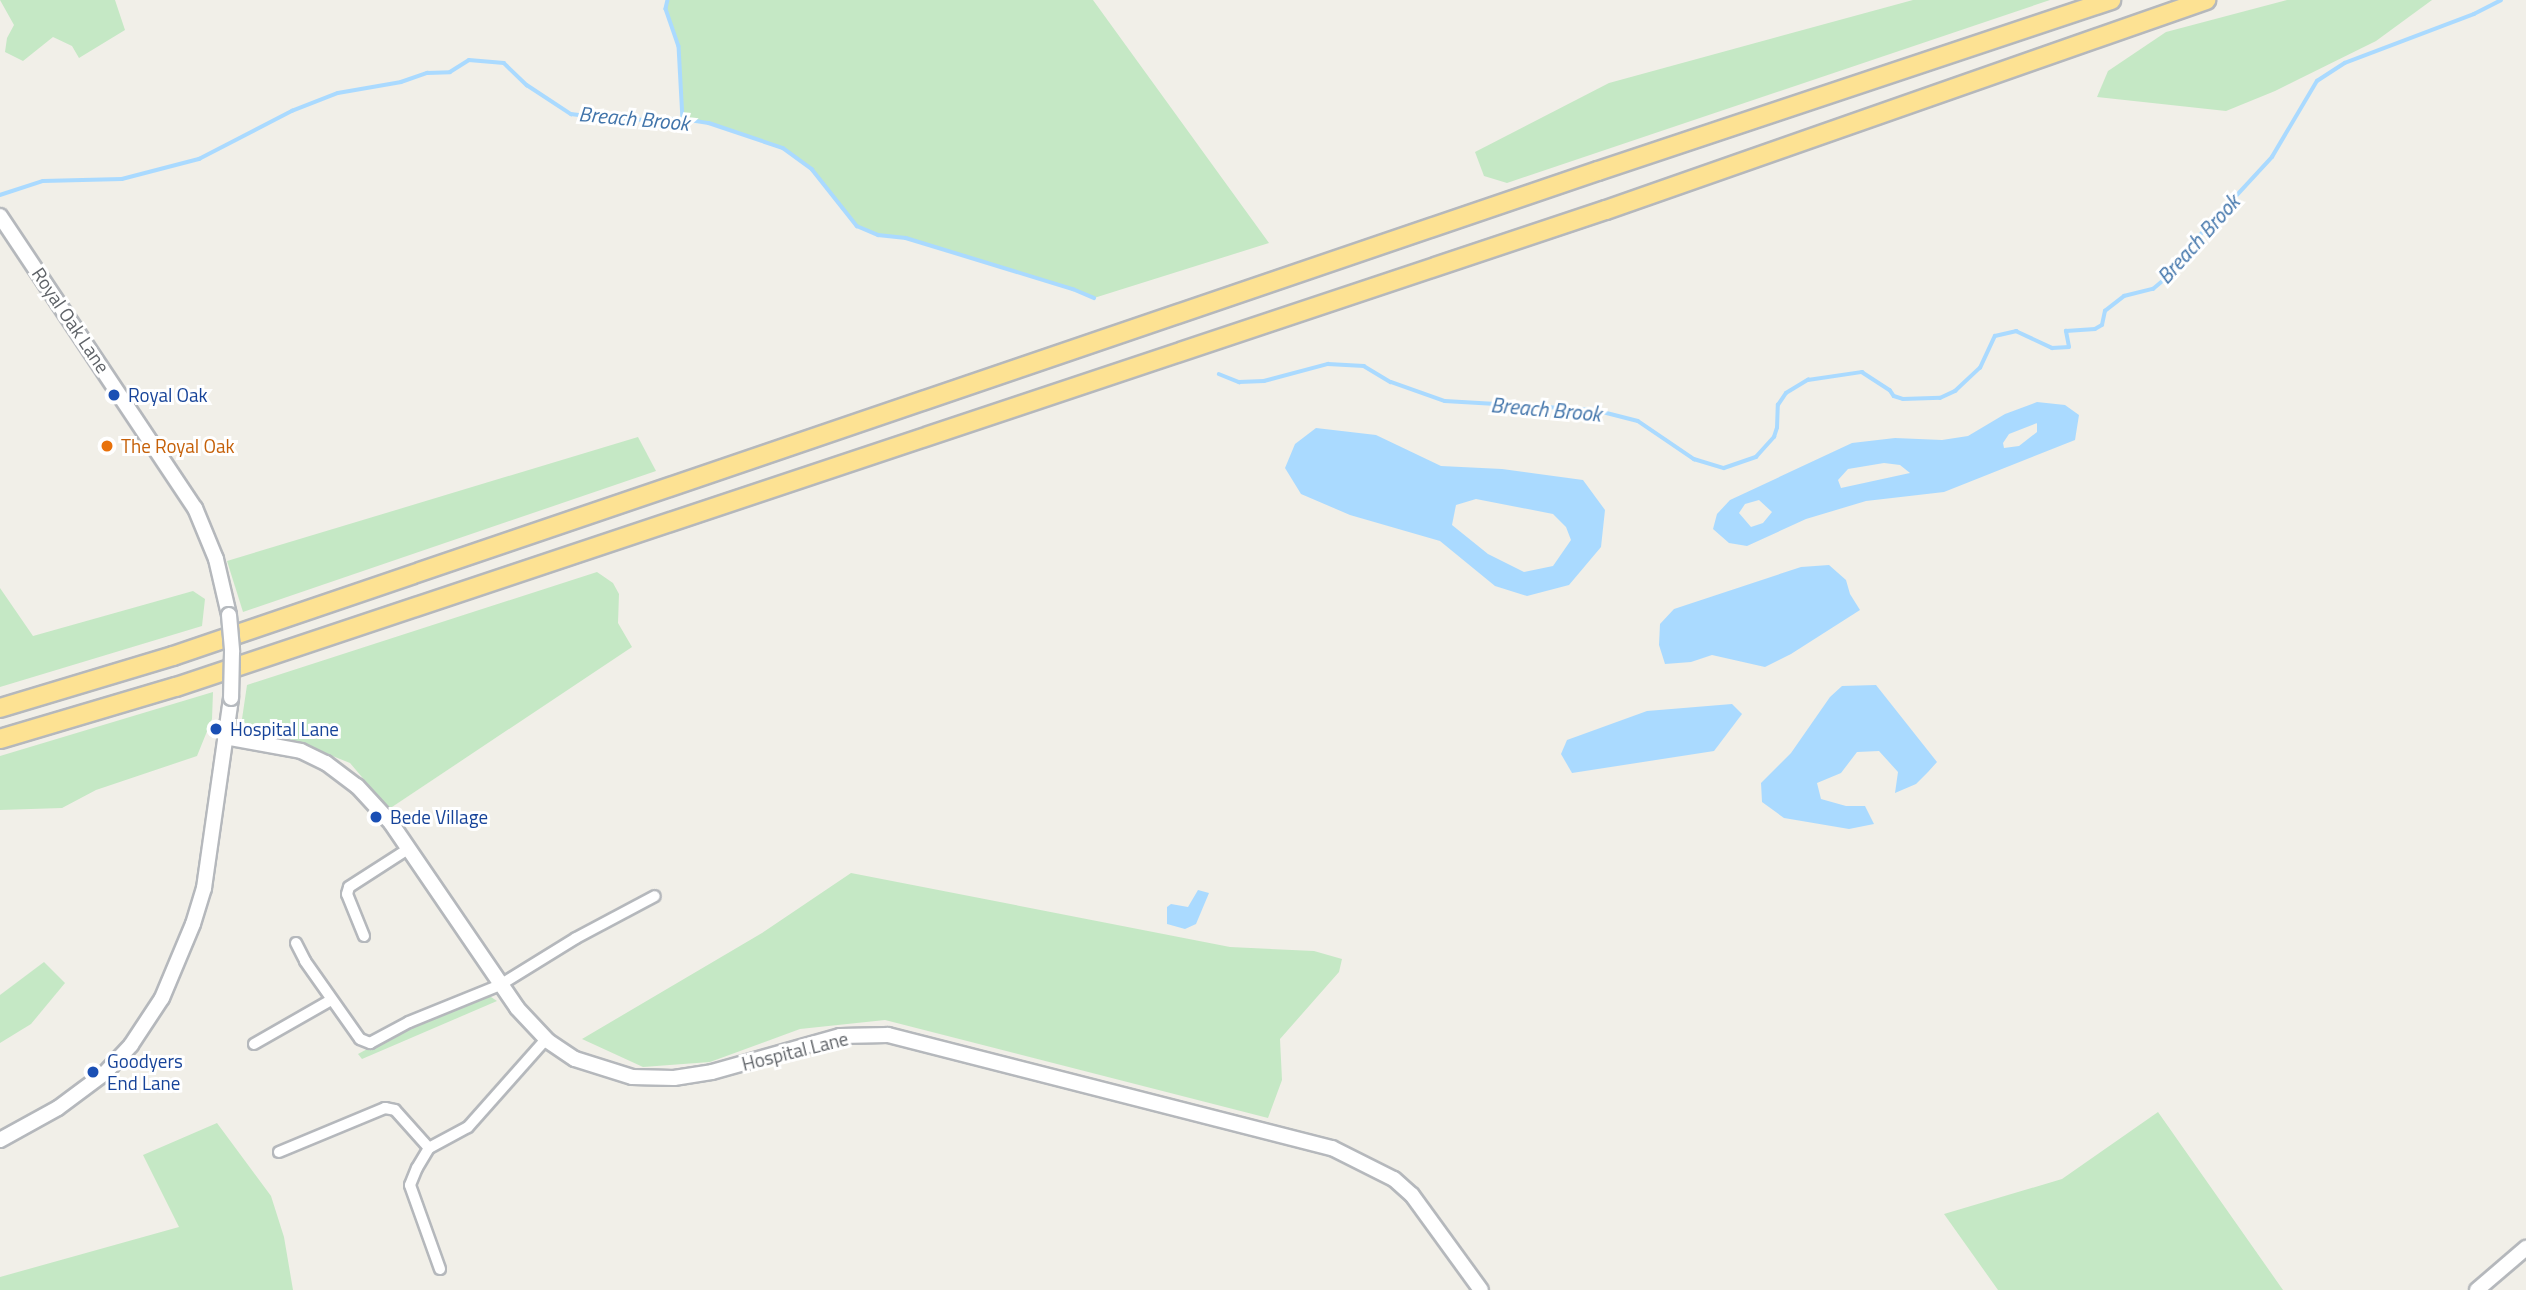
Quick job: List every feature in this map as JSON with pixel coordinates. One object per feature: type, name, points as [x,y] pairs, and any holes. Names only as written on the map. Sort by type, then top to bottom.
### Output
[{"type":"highway","points":[[0,708],[173,656],[1585,175],[2111,0]]},
{"type":"highway","points":[[0,739],[176,687],[1606,210],[2206,0]]},
{"type":"street","name":"Royal Oak Lane","points":[[0,216],[177,478],[205,528],[220,572],[229,614],[231,698],[225,737]]},
{"type":"street","name":"Hospital Lane","points":[[225,737],[279,745],[326,763],[376,804],[517,1009],[561,1051],[590,1066],[653,1079],[712,1072],[840,1036],[888,1035],[1332,1148],[1394,1179],[1412,1195],[1481,1290]]},
{"type":"street","points":[[0,1140],[58,1108],[105,1073],[131,1045],[162,998],[193,924],[204,888],[225,737]]},
{"type":"street","points":[[364,936],[347,894],[349,887],[408,849]]},
{"type":"street","points":[[296,943],[331,1000],[360,1039],[370,1043],[409,1022],[500,985],[576,938],[655,897]]},
{"type":"street","points":[[254,1044],[331,1000]]},
{"type":"street","points":[[440,1269],[410,1185],[429,1148],[468,1127],[546,1039]]},
{"type":"street","points":[[279,1152],[386,1108],[396,1110],[429,1148]]},
{"type":"street","points":[[2477,1290],[2526,1248]]},
{"type":"green space","points":[[0,0],[115,0],[125,30],[79,58],[72,46],[53,37],[23,61],[5,52],[7,38],[14,25]]},
{"type":"green space","points":[[668,0],[1093,0],[1269,243],[1094,298],[1073,289],[906,238],[878,235],[857,226],[813,169],[783,148],[709,123],[683,119],[679,46],[666,9]]},
{"type":"green space","points":[[1913,0],[2050,0],[1507,183],[1484,176],[1475,152],[1609,83]]},
{"type":"green space","points":[[2287,0],[2432,0],[2376,41],[2275,91],[2226,111],[2097,97],[2108,71],[2166,32]]},
{"type":"green space","points":[[638,437],[656,471],[243,612],[227,561]]},
{"type":"green space","points":[[597,572],[613,583],[619,594],[618,623],[632,647],[389,809],[350,763],[270,731],[249,728],[242,719],[247,685]]},
{"type":"green space","points":[[0,588],[33,636],[193,591],[205,599],[202,626],[0,687]]},
{"type":"green space","points":[[213,692],[212,719],[197,756],[96,790],[62,808],[0,810],[0,756]]},
{"type":"green space","points":[[851,873],[1230,947],[1314,951],[1342,959],[1339,972],[1280,1039],[1282,1080],[1268,1118],[885,1020],[800,1029],[710,1062],[643,1067],[582,1039],[762,933]]},
{"type":"green space","points":[[44,962],[65,983],[31,1024],[0,1043],[0,995]]},
{"type":"green space","points":[[488,995],[497,1001],[362,1059],[358,1054],[397,1033]]},
{"type":"green space","points":[[2158,1112],[2283,1290],[1998,1290],[1944,1214],[2062,1179]]},
{"type":"green space","points":[[217,1123],[271,1196],[284,1237],[293,1290],[0,1290],[0,1277],[179,1227],[143,1155]]},
{"type":"water","points":[[2037,402],[2065,405],[2079,415],[2075,440],[1944,492],[1866,501],[1806,519],[1747,546],[1729,543],[1713,529],[1717,514],[1730,500],[1852,443],[1895,438],[1942,440],[1968,436],[2005,414]],"holes":[[[2037,423],[2037,432],[2019,446],[2004,448],[2003,443],[2009,434]],[[1884,463],[1900,465],[1910,473],[1841,488],[1838,480],[1848,469]],[[1759,500],[1772,512],[1763,523],[1751,527],[1739,513],[1745,504]]]},
{"type":"water","points":[[1316,428],[1376,435],[1441,466],[1502,469],[1583,480],[1605,510],[1601,547],[1569,585],[1527,596],[1495,586],[1440,541],[1350,515],[1301,494],[1285,468],[1295,444]],"holes":[[[1476,499],[1553,514],[1566,527],[1571,540],[1553,566],[1524,572],[1488,554],[1452,525],[1456,505]]]},
{"type":"water","points":[[1829,565],[1846,580],[1850,594],[1860,610],[1791,654],[1765,667],[1712,655],[1691,662],[1665,664],[1659,645],[1660,624],[1674,609],[1801,567]]},
{"type":"water","points":[[1876,685],[1937,762],[1928,772],[1916,784],[1895,793],[1898,772],[1879,751],[1857,752],[1841,773],[1817,783],[1821,799],[1846,806],[1865,806],[1874,824],[1849,829],[1784,818],[1762,802],[1761,783],[1791,753],[1830,697],[1842,686]]},
{"type":"water","points":[[1732,704],[1742,714],[1714,751],[1572,773],[1561,754],[1567,740],[1647,711]]},
{"type":"water","points":[[1198,890],[1209,893],[1196,924],[1185,929],[1167,924],[1167,907],[1171,904],[1188,907]]},
{"type":"waterway","points":[[668,0],[666,9],[679,46],[683,119]]},
{"type":"waterway","name":"Breach Brook","points":[[1219,374],[1239,382],[1264,381],[1328,364],[1364,366],[1391,382],[1445,401],[1595,410],[1638,421],[1694,459],[1724,468],[1756,457],[1774,437],[1778,405],[1786,393],[1808,380],[1862,372],[1890,390],[1894,396],[1903,399],[1940,398],[1955,391],[1980,368],[1995,336],[2016,331],[2052,348],[2069,347],[2066,331],[2095,329],[2102,325],[2105,311],[2124,296],[2153,289],[2176,270],[2190,246],[2272,157],[2317,81],[2345,63],[2474,14],[2501,0]]},
{"type":"waterway","name":"Breach Brook","points":[[0,195],[43,181],[122,179],[199,159],[292,111],[338,93],[401,82],[427,73],[450,72],[469,60],[504,63],[527,85],[571,114],[619,120],[683,119],[709,123],[783,148],[812,169],[857,226],[878,235],[906,238],[1073,289],[1094,298]]},
{"type":"place","name":"Royal Oak","points":[[114,395]]},
{"type":"place","name":"The Royal Oak","points":[[107,446]]},
{"type":"place","name":"Hospital Lane","points":[[216,729]]},
{"type":"place","name":"Bede Village","points":[[376,817]]},
{"type":"place","name":"Goodyers End Lane","points":[[93,1072]]}]
